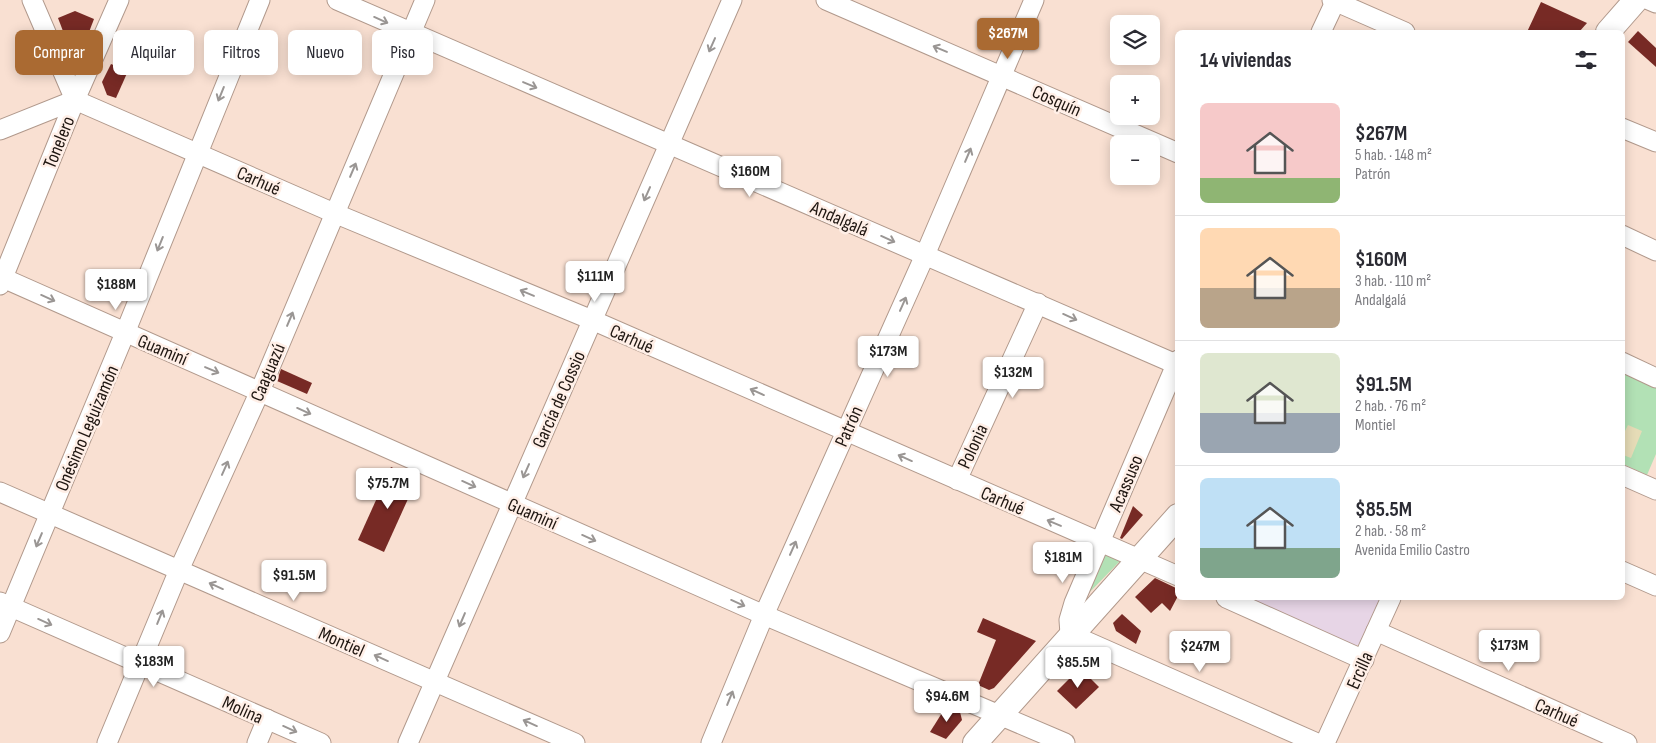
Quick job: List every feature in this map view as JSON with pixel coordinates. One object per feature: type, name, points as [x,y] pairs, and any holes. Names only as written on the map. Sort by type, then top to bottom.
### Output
[{"type":"main road","points":[[1610,30],[1636,0]]},
{"type":"main road","points":[[975,743],[1070,634],[1175,519]]},
{"type":"street","points":[[0,130],[75,100],[32,0]]},
{"type":"street","name":"Tonelero","points":[[2,282],[75,100],[119,0]]},
{"type":"street","name":"Onésimo Leguizamón","points":[[0,633],[5,605],[50,514],[260,0]]},
{"type":"street","name":"Andalgalá","points":[[337,0],[403,30]]},
{"type":"street","name":"Caaguazú","points":[[414,30],[425,0]]},
{"type":"street","name":"García de Cossio","points":[[408,743],[732,0]]},
{"type":"street","name":"Cosquín","points":[[826,0],[1175,152]]},
{"type":"street","name":"Patrón","points":[[711,743],[764,615],[925,255],[1034,0]]},
{"type":"street","points":[[1323,30],[1334,0],[1401,30]]},
{"type":"street","points":[[1649,0],[1656,3]]},
{"type":"street","name":"Andalgalá","points":[[433,43],[1175,362]]},
{"type":"street","name":"Caaguazú","points":[[107,743],[179,570],[260,391],[394,75]]},
{"type":"street","name":"Carhué","points":[[75,100],[334,213],[592,320],[1175,575]]},
{"type":"street","points":[[1625,129],[1656,142]]},
{"type":"street","points":[[1625,236],[1656,251]]},
{"type":"street","name":"Guaminí","points":[[2,282],[260,391],[764,615],[1065,743]]},
{"type":"street","name":"Polonia","points":[[957,480],[1038,303]]},
{"type":"street","points":[[1625,363],[1656,378]]},
{"type":"street","name":"Acassuso","points":[[1070,634],[1069,620],[1074,603],[1175,368]]},
{"type":"street","points":[[1625,476],[1654,483]]},
{"type":"street","name":"Montiel","points":[[0,492],[575,743]]},
{"type":"street","points":[[1625,572],[1656,586]]},
{"type":"street","points":[[1230,600],[1364,660]]},
{"type":"street","name":"Ercilla","points":[[1325,743],[1390,600]]},
{"type":"street","name":"Molina","points":[[5,605],[321,743]]},
{"type":"street","name":"Carhué","points":[[1376,631],[1627,743]]},
{"type":"street","points":[[1070,634],[1317,743]]},
{"type":"street","points":[[257,743],[267,719]]},
{"type":"shaded area","points":[[1245,600],[1381,600],[1360,644],[1355,646]]},
{"type":"green space","points":[[1627,372],[1656,386],[1656,454],[1647,475],[1625,465],[1625,376]]},
{"type":"green space","points":[[1102,551],[1122,559],[1082,600]]},
{"type":"sand","points":[[1628,425],[1642,431],[1631,458],[1625,456],[1625,431]]},
{"type":"building","points":[[1541,2],[1587,23],[1581,30],[1528,30]]},
{"type":"building","points":[[75,11],[94,19],[90,30],[63,30],[58,18]]},
{"type":"building","points":[[1638,31],[1656,48],[1656,67],[1628,42]]},
{"type":"building","points":[[111,64],[113,65],[113,75],[126,75],[116,98],[107,95],[102,82]]},
{"type":"building","points":[[281,369],[312,383],[307,394],[277,381]]},
{"type":"building","points":[[391,467],[417,479],[384,552],[358,540]]},
{"type":"building","points":[[1133,506],[1143,515],[1122,539],[1120,538]]},
{"type":"building","points":[[1155,578],[1175,588],[1176,600],[1170,611],[1162,603],[1151,613],[1135,597]]},
{"type":"building","points":[[1122,614],[1141,631],[1136,644],[1116,631],[1113,623]]},
{"type":"building","points":[[983,618],[1036,641],[994,688],[989,690],[978,685],[996,640],[977,632]]},
{"type":"building","points":[[1080,668],[1099,687],[1076,709],[1057,691]]},
{"type":"building","points":[[947,705],[960,712],[962,720],[946,739],[930,732]]}]
